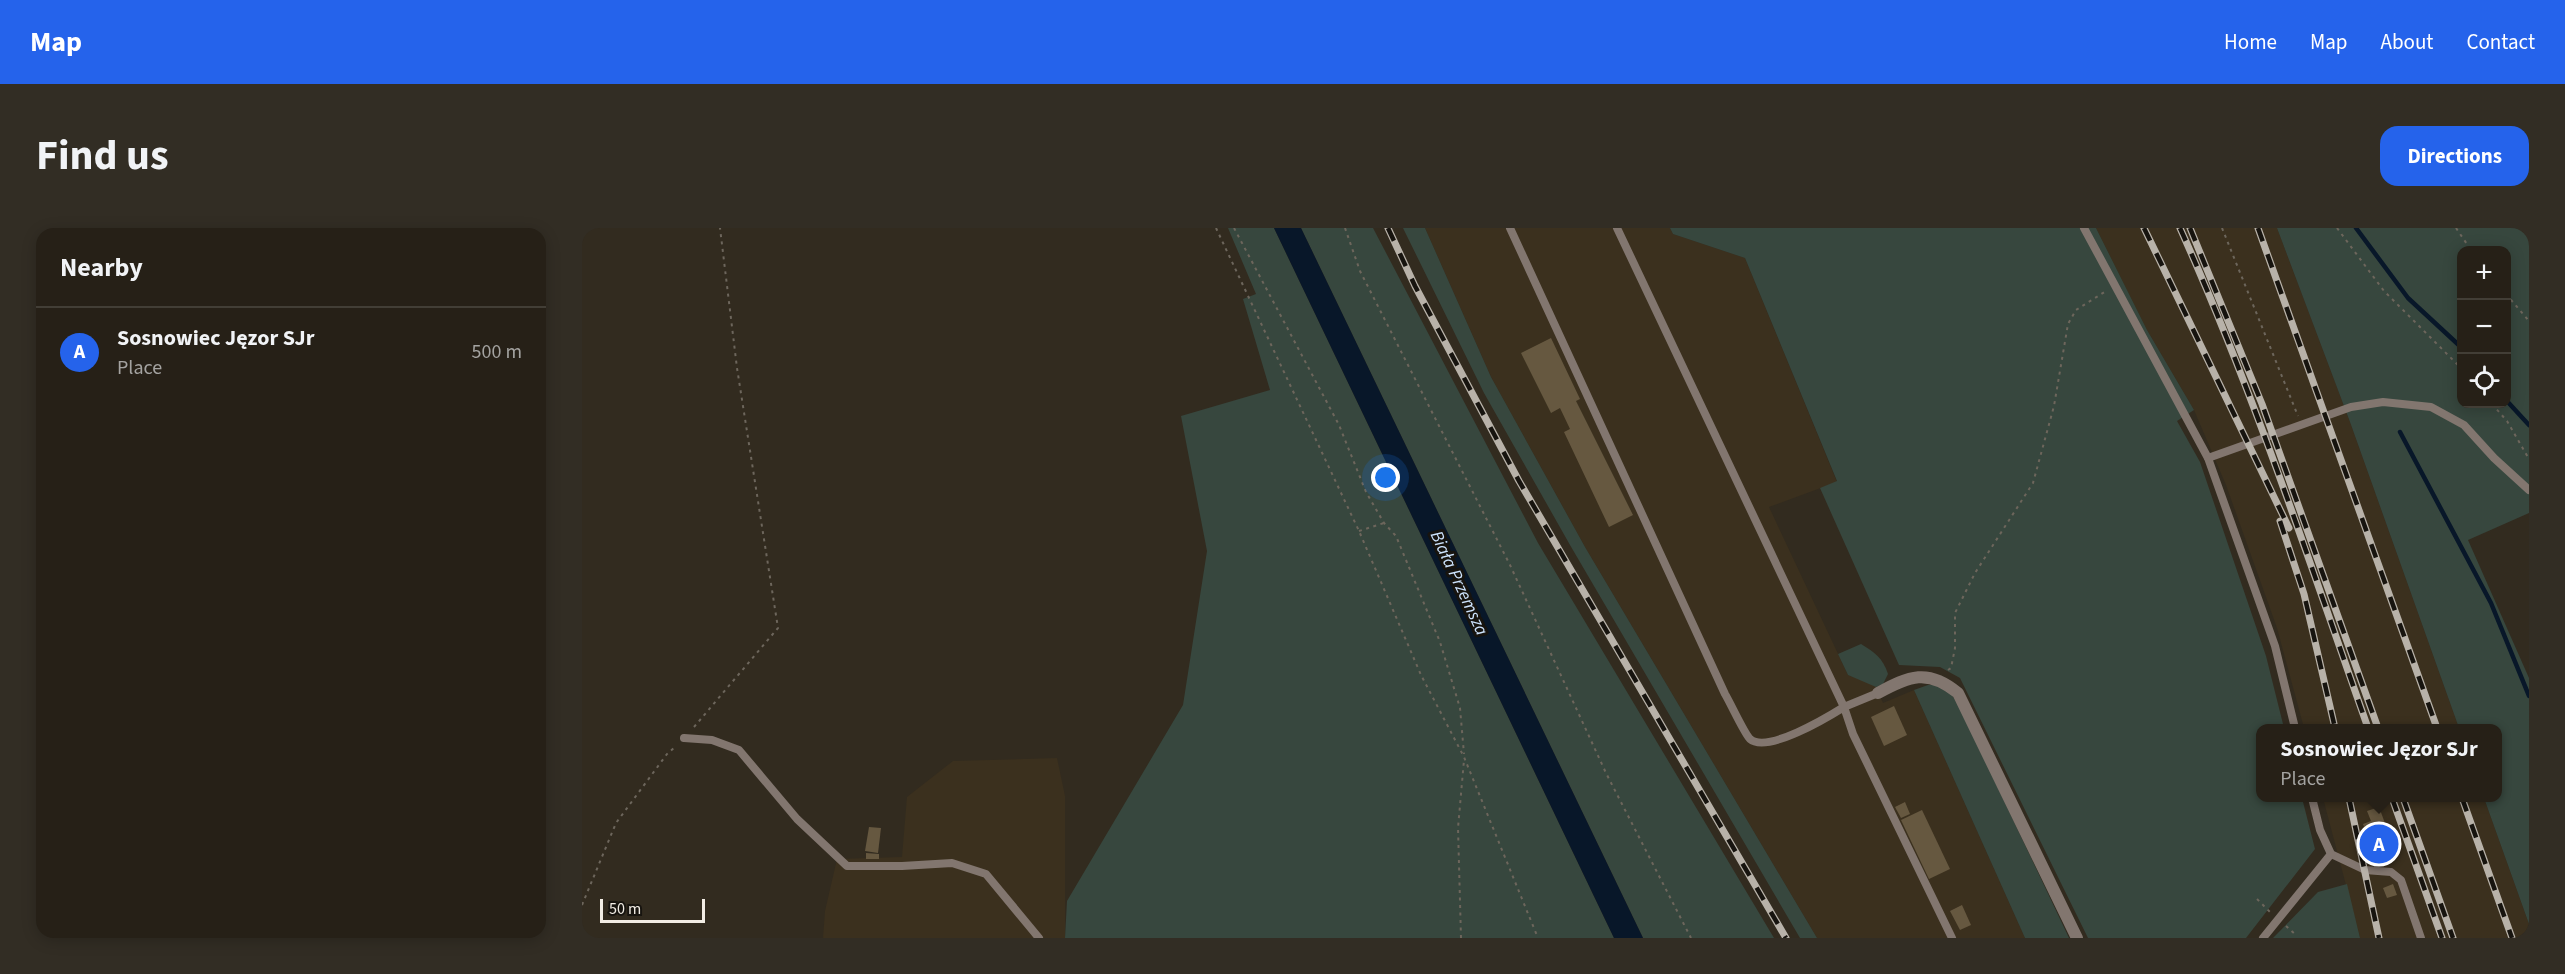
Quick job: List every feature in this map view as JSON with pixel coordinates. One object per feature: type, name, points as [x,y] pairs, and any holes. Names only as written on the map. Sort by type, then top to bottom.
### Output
[{"type":"street","points":[[1878,693],[1906,678],[1935,678],[1945,682],[1958,693],[2077,938]]},
{"type":"lane","points":[[1510,228],[1725,694],[1750,739],[1759,743],[1783,738],[1844,707],[1878,693]]},
{"type":"lane","points":[[1617,228],[1844,707],[1853,734],[1952,938]]},
{"type":"lane","points":[[2084,228],[2208,458],[2275,646],[2294,724]]},
{"type":"lane","points":[[2208,458],[2301,424],[2367,403],[2383,402],[2432,407],[2464,425],[2494,458],[2529,490]]},
{"type":"lane","points":[[684,738],[712,740],[739,750],[797,819],[847,866],[952,863],[986,874],[1039,938]]},
{"type":"lane","points":[[2313,802],[2320,830],[2331,854],[2365,870],[2391,872],[2401,880],[2421,938]]},
{"type":"lane","points":[[2263,938],[2331,854]]},
{"type":"path","points":[[582,905],[616,823],[667,754],[684,738],[778,628],[736,368],[720,228]]},
{"type":"path","points":[[1216,228],[1359,531],[1421,675],[1464,757],[1538,938]]},
{"type":"path","points":[[1234,228],[1339,425],[1366,492],[1384,523],[1396,536],[1440,642],[1460,708],[1464,757],[1458,828],[1461,938]]},
{"type":"path","points":[[1345,228],[1360,271],[1510,565],[1605,773],[1691,938]]},
{"type":"path","points":[[2222,228],[2301,424]]},
{"type":"path","points":[[2337,228],[2384,291],[2457,364]]},
{"type":"path","points":[[2456,228],[2468,246]]},
{"type":"path","points":[[1935,678],[1951,668],[1955,648],[1955,613],[1975,573],[2033,483],[2054,406],[2068,324],[2076,310],[2114,286]]},
{"type":"path","points":[[2511,300],[2529,321]]},
{"type":"path","points":[[2496,408],[2507,421],[2529,459]]},
{"type":"path","points":[[1359,531],[1384,523]]},
{"type":"shaded area","points":[[1425,228],[1670,228],[1673,234],[1745,258],[1837,482],[1769,507],[1848,675],[1875,685],[1883,703],[1914,690],[2025,938],[1817,938],[1585,547],[1491,377]]},
{"type":"shaded area","points":[[2096,228],[2277,228],[2350,422],[2458,724],[2303,724],[2277,628],[2226,485],[2194,410],[2147,330]]},
{"type":"shaded area","points":[[1057,758],[1065,796],[1065,938],[823,938],[825,911],[837,859],[902,857],[907,797],[953,761]]},
{"type":"shaded area","points":[[2324,802],[2485,802],[2529,924],[2529,938],[2360,938]]},
{"type":"green space","points":[[1228,228],[1274,228],[1614,938],[1065,938],[1067,901],[1183,705],[1207,551],[1181,416],[1270,390],[1243,299],[1256,294]]},
{"type":"green space","points":[[1301,228],[1373,228],[1538,543],[1774,938],[1643,938]]},
{"type":"green space","points":[[1403,228],[1425,228],[1491,377],[1585,547],[1817,938],[1800,938],[1570,545],[1484,393]]},
{"type":"green space","points":[[1670,228],[2096,228],[2147,330],[2194,410],[2177,421],[2200,462],[2266,656],[2283,724],[2256,724],[2256,802],[2303,802],[2315,849],[2246,938],[2088,938],[1960,678],[1940,667],[1899,665],[1820,488],[1837,481],[1745,258],[1673,234]]},
{"type":"green space","points":[[2277,228],[2529,228],[2529,513],[2468,540],[2529,678],[2529,924],[2485,802],[2502,802],[2502,724],[2458,724],[2350,422]]},
{"type":"green space","points":[[1861,644],[1884,664],[1888,674],[1883,684],[1876,687],[1848,675],[1838,654]]},
{"type":"green space","points":[[1928,685],[1941,685],[1951,693],[1963,714],[2069,938],[2025,938],[1914,690]]},
{"type":"green space","points":[[2347,884],[2360,938],[2273,938],[2318,892]]},
{"type":"water","name":"Biała Przemsza","points":[[1274,228],[1301,228],[1643,938],[1614,938]]},
{"type":"building","points":[[1551,338],[1580,399],[1576,401],[1633,515],[1609,527],[1564,432],[1570,429],[1560,408],[1551,413],[1521,353]]},
{"type":"building","points":[[1894,706],[1907,735],[1884,746],[1871,717]]},
{"type":"building","points":[[1905,802],[1910,814],[1901,818],[1895,807]]},
{"type":"building","points":[[2379,807],[2386,826],[2381,828],[2392,858],[2377,864],[2363,824],[2371,821],[2367,811]]},
{"type":"building","points":[[1922,810],[1950,869],[1929,879],[1901,820]]},
{"type":"building","points":[[869,827],[881,828],[878,853],[865,851]]},
{"type":"building","points":[[866,853],[879,854],[879,859],[866,859]]},
{"type":"building","points":[[2393,884],[2397,895],[2387,898],[2383,888]]},
{"type":"building","points":[[1962,905],[1971,925],[1960,930],[1950,911]]},
{"type":"waterway","points":[[2356,228],[2408,298],[2457,343]]},
{"type":"waterway","points":[[2511,405],[2529,425]]},
{"type":"waterway","points":[[2400,432],[2491,603],[2529,696]]},
{"type":"railway","points":[[1388,228],[1415,286],[1519,481],[1786,938]]},
{"type":"railway","points":[[2144,228],[2289,528]]},
{"type":"railway","points":[[2180,228],[2256,413],[2367,724]]},
{"type":"railway","points":[[2190,228],[2262,404],[2377,724]]},
{"type":"railway","points":[[2258,228],[2436,724]]},
{"type":"railway","points":[[2280,521],[2304,594],[2334,724]]},
{"type":"railway","points":[[2350,802],[2379,938]]},
{"type":"railway","points":[[2393,802],[2442,938]]},
{"type":"railway","points":[[2404,802],[2453,938]]},
{"type":"railway","points":[[2463,802],[2512,938]]},
{"type":"place","name":"Sosnowiec Jęzor SJr","points":[[2379,844]]}]
